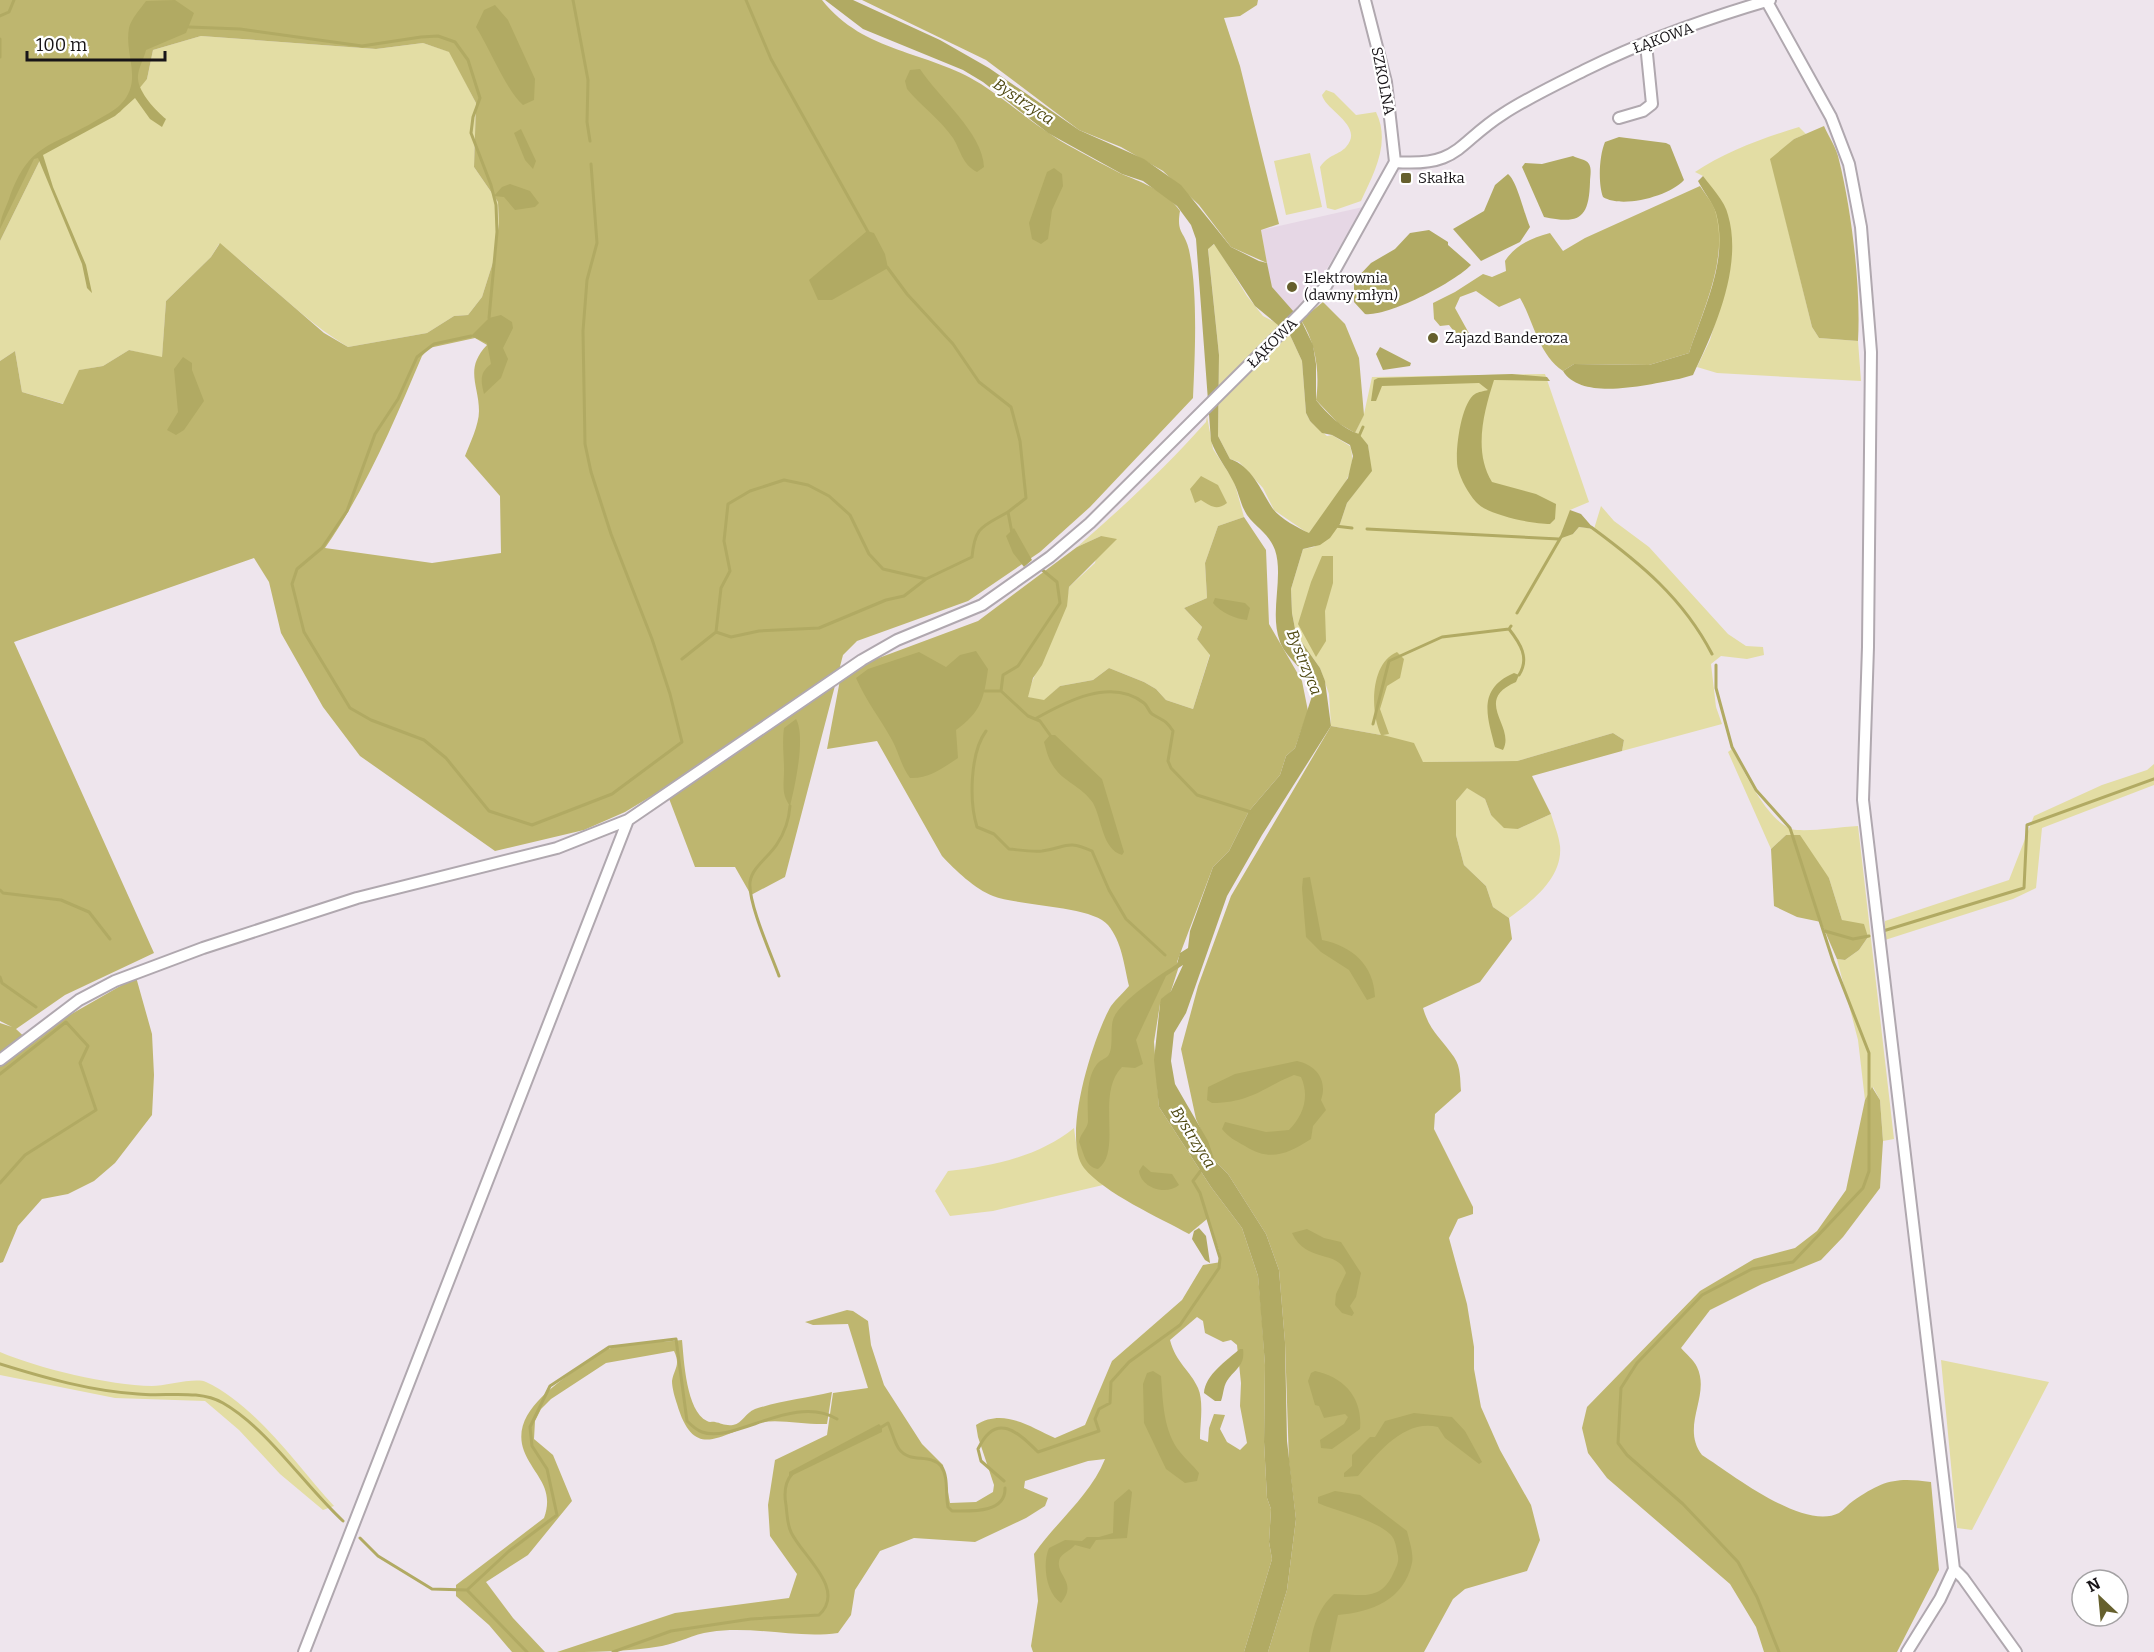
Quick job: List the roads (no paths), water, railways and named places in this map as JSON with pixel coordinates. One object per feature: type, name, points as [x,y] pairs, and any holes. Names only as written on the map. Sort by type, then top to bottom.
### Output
[{"type":"street","name":"SZKOLNA","points":[[1365,0],[1386,82],[1395,162]]},
{"type":"street","name":"ŁĄKOWA","points":[[0,1060],[78,1000],[115,981],[202,948],[346,902],[557,849],[628,820],[862,660],[897,640],[982,605],[1050,557],[1090,523],[1284,331],[1326,286],[1395,162],[1420,163],[1451,155],[1511,110],[1584,71],[1646,44],[1768,0]]},
{"type":"street","points":[[1768,0],[1831,117],[1848,164],[1862,227],[1871,352],[1868,658],[1863,800],[1954,1569],[1940,1599],[1907,1652]]},
{"type":"street","points":[[1619,118],[1643,111],[1652,104],[1646,44]]},
{"type":"street","points":[[304,1652],[628,820]]},
{"type":"street","points":[[1954,1569],[1963,1578],[2016,1652]]},
{"type":"water","points":[[175,0],[194,13],[186,33],[146,50],[138,76],[145,96],[166,119],[162,127],[150,119],[135,98],[115,116],[43,155],[53,187],[86,265],[92,293],[87,288],[82,264],[38,158],[34,159],[0,229],[2,218],[17,180],[34,156],[54,142],[106,115],[120,105],[131,87],[132,68],[128,38],[132,21],[146,1]]},
{"type":"water","name":"Bystrzyca","points":[[825,0],[853,0],[940,40],[989,68],[1079,130],[1144,159],[1181,185],[1231,247],[1267,263],[1272,287],[1301,320],[1313,345],[1316,364],[1316,400],[1325,411],[1347,429],[1359,434],[1368,445],[1372,471],[1347,503],[1340,524],[1330,538],[1320,545],[1303,549],[1291,589],[1296,634],[1320,668],[1325,681],[1331,726],[1262,835],[1227,896],[1186,1013],[1174,1033],[1171,1061],[1175,1084],[1208,1141],[1215,1161],[1228,1174],[1266,1234],[1279,1270],[1285,1342],[1287,1441],[1296,1519],[1287,1590],[1268,1652],[1244,1652],[1272,1559],[1269,1542],[1271,1509],[1267,1498],[1264,1442],[1265,1365],[1258,1276],[1242,1228],[1211,1187],[1159,1107],[1154,1060],[1160,1004],[1161,999],[1171,991],[1183,965],[1166,976],[1136,1040],[1143,1064],[1135,1068],[1122,1067],[1114,1078],[1110,1092],[1108,1149],[1105,1161],[1098,1169],[1090,1165],[1079,1142],[1088,1122],[1088,1092],[1093,1070],[1110,1053],[1112,1024],[1116,1013],[1140,989],[1177,964],[1180,953],[1188,948],[1190,931],[1213,867],[1229,851],[1249,811],[1280,775],[1286,756],[1295,748],[1312,696],[1311,688],[1305,674],[1283,649],[1277,631],[1278,572],[1275,550],[1266,535],[1247,515],[1235,485],[1211,441],[1196,239],[1191,225],[1177,206],[1143,181],[1122,174],[1048,133],[983,82],[963,70],[863,29]],"holes":[[[1214,244],[1255,306],[1290,335],[1302,361],[1306,413],[1310,421],[1322,433],[1332,435],[1350,445],[1353,456],[1348,478],[1309,533],[1276,513],[1250,473],[1238,462],[1230,459],[1218,436],[1219,355],[1208,249]]]},
{"type":"water","points":[[495,5],[508,20],[535,79],[534,100],[523,105],[504,80],[476,27],[484,10]]},
{"type":"water","points":[[920,69],[976,141],[982,154],[984,167],[977,172],[965,161],[948,131],[907,89],[905,81],[910,70]]},
{"type":"water","points":[[521,129],[536,161],[533,169],[525,160],[514,133]]},
{"type":"water","points":[[1619,137],[1670,145],[1684,180],[1668,191],[1645,199],[1622,202],[1603,197],[1600,162],[1603,148],[1605,142]]},
{"type":"water","points":[[1573,156],[1586,161],[1590,168],[1589,195],[1584,212],[1573,219],[1565,220],[1544,217],[1522,167],[1525,163],[1542,164]]},
{"type":"water","points":[[1054,168],[1062,174],[1063,186],[1052,210],[1048,239],[1041,244],[1032,239],[1029,223],[1047,172]]},
{"type":"water","points":[[1508,174],[1517,190],[1530,227],[1520,242],[1481,261],[1453,229],[1484,211],[1495,185]]},
{"type":"water","points":[[1703,176],[1721,199],[1728,215],[1732,235],[1732,255],[1718,318],[1693,375],[1634,387],[1617,388],[1585,386],[1572,380],[1563,371],[1574,364],[1649,365],[1689,353],[1713,284],[1719,249],[1716,213],[1698,181]]},
{"type":"water","points":[[510,184],[530,191],[539,203],[535,207],[515,210],[504,197],[494,196],[502,187]]},
{"type":"water","points":[[1429,230],[1448,242],[1448,245],[1471,265],[1451,280],[1421,297],[1389,310],[1365,314],[1354,302],[1354,281],[1371,263],[1395,249],[1410,233]]},
{"type":"water","points":[[867,231],[874,233],[885,254],[888,268],[832,300],[818,300],[809,280]]},
{"type":"water","points":[[501,315],[512,322],[513,328],[503,348],[508,359],[501,378],[484,394],[482,378],[484,371],[491,364],[487,343],[471,336],[489,318]]},
{"type":"water","points":[[1380,347],[1411,363],[1410,366],[1383,370],[1376,354]]},
{"type":"water","points":[[183,357],[192,363],[192,370],[204,401],[184,430],[176,435],[167,430],[178,412],[174,369]]},
{"type":"water","points":[[1512,374],[1547,377],[1550,381],[1494,380],[1482,431],[1486,470],[1492,482],[1536,494],[1556,504],[1555,519],[1550,524],[1522,520],[1490,511],[1476,502],[1463,482],[1457,462],[1458,441],[1462,417],[1470,399],[1476,393],[1488,390],[1479,383],[1382,386],[1376,401],[1371,401],[1374,380],[1378,378]]},
{"type":"water","points":[[1570,510],[1581,514],[1594,529],[1579,527],[1573,534],[1559,539]]},
{"type":"water","points":[[1014,528],[1032,560],[1024,567],[1013,553],[1006,536]]},
{"type":"water","points":[[1215,598],[1245,603],[1250,608],[1247,620],[1224,612],[1213,603]]},
{"type":"water","points":[[976,651],[988,669],[987,679],[983,697],[976,711],[956,730],[958,758],[929,775],[910,778],[892,740],[856,678],[868,669],[919,652],[946,667],[960,655]]},
{"type":"water","points":[[1514,673],[1519,675],[1516,682],[1503,689],[1497,697],[1496,706],[1504,732],[1503,750],[1495,747],[1489,725],[1488,704],[1494,687]]},
{"type":"water","points":[[796,719],[799,727],[800,749],[790,806],[784,789],[783,733],[784,728]]},
{"type":"water","points":[[1050,735],[1055,735],[1102,779],[1124,852],[1122,855],[1115,852],[1106,840],[1093,803],[1052,764],[1044,742]]},
{"type":"water","points":[[1310,877],[1322,940],[1352,952],[1366,966],[1371,975],[1375,997],[1367,1000],[1349,970],[1321,952],[1306,937],[1302,888],[1303,878]]},
{"type":"water","points":[[1297,1061],[1315,1070],[1323,1086],[1321,1100],[1326,1110],[1313,1126],[1311,1139],[1287,1152],[1271,1155],[1254,1151],[1235,1141],[1222,1129],[1225,1122],[1266,1132],[1289,1130],[1298,1119],[1304,1106],[1305,1092],[1301,1077],[1294,1075],[1255,1094],[1226,1102],[1212,1103],[1207,1100],[1208,1087],[1235,1074]]},
{"type":"water","points":[[1143,1165],[1151,1172],[1172,1174],[1179,1185],[1168,1190],[1149,1186],[1144,1182],[1139,1171]]},
{"type":"water","points":[[1199,1228],[1206,1236],[1210,1263],[1205,1260],[1192,1239],[1194,1231]]},
{"type":"water","points":[[1307,1229],[1324,1238],[1341,1242],[1361,1273],[1356,1297],[1350,1306],[1354,1313],[1352,1316],[1342,1313],[1335,1305],[1336,1294],[1346,1273],[1342,1266],[1337,1261],[1305,1249],[1292,1233]]},
{"type":"water","points":[[1240,1349],[1243,1349],[1242,1362],[1227,1381],[1221,1401],[1215,1401],[1204,1393],[1205,1386],[1212,1374]]},
{"type":"water","points":[[1153,1371],[1161,1376],[1165,1416],[1170,1435],[1180,1452],[1199,1473],[1197,1481],[1185,1483],[1166,1469],[1144,1423],[1143,1384],[1147,1373]]},
{"type":"water","points":[[1315,1371],[1335,1378],[1343,1384],[1355,1399],[1358,1408],[1360,1429],[1332,1449],[1321,1448],[1320,1440],[1344,1424],[1348,1417],[1345,1414],[1324,1418],[1319,1406],[1315,1405],[1308,1381],[1311,1373]]},
{"type":"water","points":[[1414,1413],[1452,1417],[1465,1431],[1482,1462],[1479,1464],[1445,1438],[1438,1427],[1426,1426],[1414,1428],[1393,1440],[1358,1476],[1344,1477],[1344,1473],[1352,1466],[1352,1455],[1370,1437],[1375,1437],[1385,1421]]},
{"type":"water","points":[[879,1424],[882,1432],[789,1477],[789,1472]]},
{"type":"water","points":[[1129,1489],[1132,1492],[1127,1538],[1096,1540],[1090,1549],[1075,1545],[1060,1558],[1060,1569],[1067,1584],[1066,1595],[1061,1603],[1052,1592],[1047,1578],[1046,1562],[1049,1548],[1065,1540],[1082,1541],[1087,1537],[1099,1537],[1113,1533],[1114,1502]]},
{"type":"water","points":[[1335,1491],[1360,1495],[1407,1531],[1412,1551],[1412,1563],[1402,1586],[1385,1602],[1363,1611],[1338,1615],[1330,1652],[1309,1652],[1316,1620],[1328,1600],[1334,1594],[1376,1593],[1388,1583],[1398,1561],[1394,1539],[1390,1534],[1375,1524],[1318,1503],[1318,1497]]},
{"type":"waterway","points":[[0,16],[9,12],[14,0]]},
{"type":"waterway","points":[[573,0],[588,80],[587,122],[590,141]]},
{"type":"waterway","points":[[746,0],[771,59],[868,232]]},
{"type":"waterway","points":[[189,27],[240,29],[362,46],[438,36],[455,42],[468,60],[480,98],[473,117],[471,133],[491,185],[496,205],[497,232],[489,318]]},
{"type":"waterway","points":[[0,39],[0,57]]},
{"type":"waterway","points":[[471,336],[434,344],[417,357],[398,399],[375,434],[347,511],[322,548],[297,569],[292,584],[304,632],[350,708],[371,720],[424,740],[446,758],[489,811],[532,825],[612,794],[682,742],[670,694],[652,639],[611,534],[591,472],[585,444],[583,331],[587,280],[597,243],[591,164]]},
{"type":"waterway","points":[[887,267],[907,294],[953,344],[979,382],[1011,407],[1020,441],[1026,498],[1008,512],[1012,533]]},
{"type":"waterway","points":[[1359,436],[1363,427]]},
{"type":"waterway","points":[[682,659],[716,632],[721,588],[730,571],[724,541],[728,504],[750,491],[784,480],[808,485],[829,496],[850,515],[869,554],[883,569],[926,579],[972,557],[975,539],[981,528],[1008,512]]},
{"type":"waterway","points":[[1335,526],[1352,528]]},
{"type":"waterway","points":[[1591,527],[1659,583],[1688,616],[1712,654]]},
{"type":"waterway","points":[[1367,529],[1559,539]]},
{"type":"waterway","points":[[1517,613],[1561,537]]},
{"type":"waterway","points":[[985,691],[1001,691],[1003,675],[1018,666],[1060,603],[1057,582],[1040,568]]},
{"type":"waterway","points":[[716,632],[731,637],[759,631],[819,628],[886,600],[904,596],[926,579]]},
{"type":"waterway","points":[[1373,724],[1389,661],[1442,637],[1509,629],[1511,626]]},
{"type":"waterway","points":[[1509,629],[1520,645],[1524,657],[1519,675]]},
{"type":"waterway","points":[[1716,665],[1716,688],[1732,747],[1756,790],[1790,828],[1833,961],[1869,1053],[1869,1171],[1863,1188],[1793,1262],[1752,1269],[1702,1295],[1637,1363],[1621,1388],[1618,1443],[1627,1455],[1683,1504],[1738,1562],[1757,1597],[1779,1652]]},
{"type":"waterway","points":[[1001,691],[1028,716],[1040,721],[1050,735]]},
{"type":"waterway","points":[[1035,719],[1088,695],[1117,692],[1131,696],[1144,703],[1151,713],[1166,722],[1173,731],[1168,761],[1171,768],[1197,795],[1251,812]]},
{"type":"waterway","points":[[986,731],[977,752],[972,777],[974,816],[977,827],[994,834],[1009,849],[1042,851],[1071,845],[1092,851],[1109,890],[1126,919],[1165,955]]},
{"type":"waterway","points":[[1883,931],[2024,888],[2027,825],[2154,779]]},
{"type":"waterway","points":[[779,976],[756,915],[750,882],[757,867],[774,849],[782,835],[788,821],[790,806]]},
{"type":"waterway","points":[[0,890],[3,893],[61,900],[89,912],[110,939]]},
{"type":"waterway","points":[[1825,931],[1853,939],[1869,936]]},
{"type":"waterway","points":[[0,977],[2,983],[36,1007]]},
{"type":"waterway","points":[[0,1074],[66,1022],[88,1046],[80,1063],[96,1110],[25,1155],[0,1183]]},
{"type":"waterway","name":"Bystrzyca","points":[[1004,1481],[981,1461],[978,1449],[985,1437],[1000,1428],[1007,1429],[1015,1432],[1038,1452],[1099,1431],[1095,1419],[1099,1409],[1110,1403],[1111,1382],[1129,1362],[1180,1325],[1219,1268],[1220,1258],[1200,1193],[1193,1181],[1202,1169]]},
{"type":"waterway","points":[[360,1538],[378,1556],[432,1589],[467,1590],[509,1551],[557,1515],[547,1469],[532,1446],[530,1427],[550,1386],[609,1347],[676,1339],[687,1421],[702,1432],[715,1434],[731,1431],[802,1412],[820,1413],[837,1419]]},
{"type":"waterway","points":[[0,1364],[51,1379],[103,1390],[148,1395],[203,1396],[223,1403],[255,1427],[343,1521]]},
{"type":"waterway","points":[[880,1428],[888,1423],[897,1446],[904,1454],[931,1460],[941,1466],[946,1480],[948,1507],[952,1511],[977,1511],[993,1507],[1000,1503],[1005,1488]]},
{"type":"waterway","points":[[613,1652],[671,1631],[751,1619],[819,1615],[826,1605],[828,1594],[825,1584],[820,1573],[791,1532],[788,1522],[785,1492],[786,1484],[792,1474]]},
{"type":"waterway","points":[[467,1590],[527,1652]]},
{"type":"place","name":"Skałka","points":[[1406,178]]},
{"type":"place","name":"Elektrownia (dawny młyn)","points":[[1292,287]]},
{"type":"place","name":"Zajazd Banderoza","points":[[1433,338]]}]
